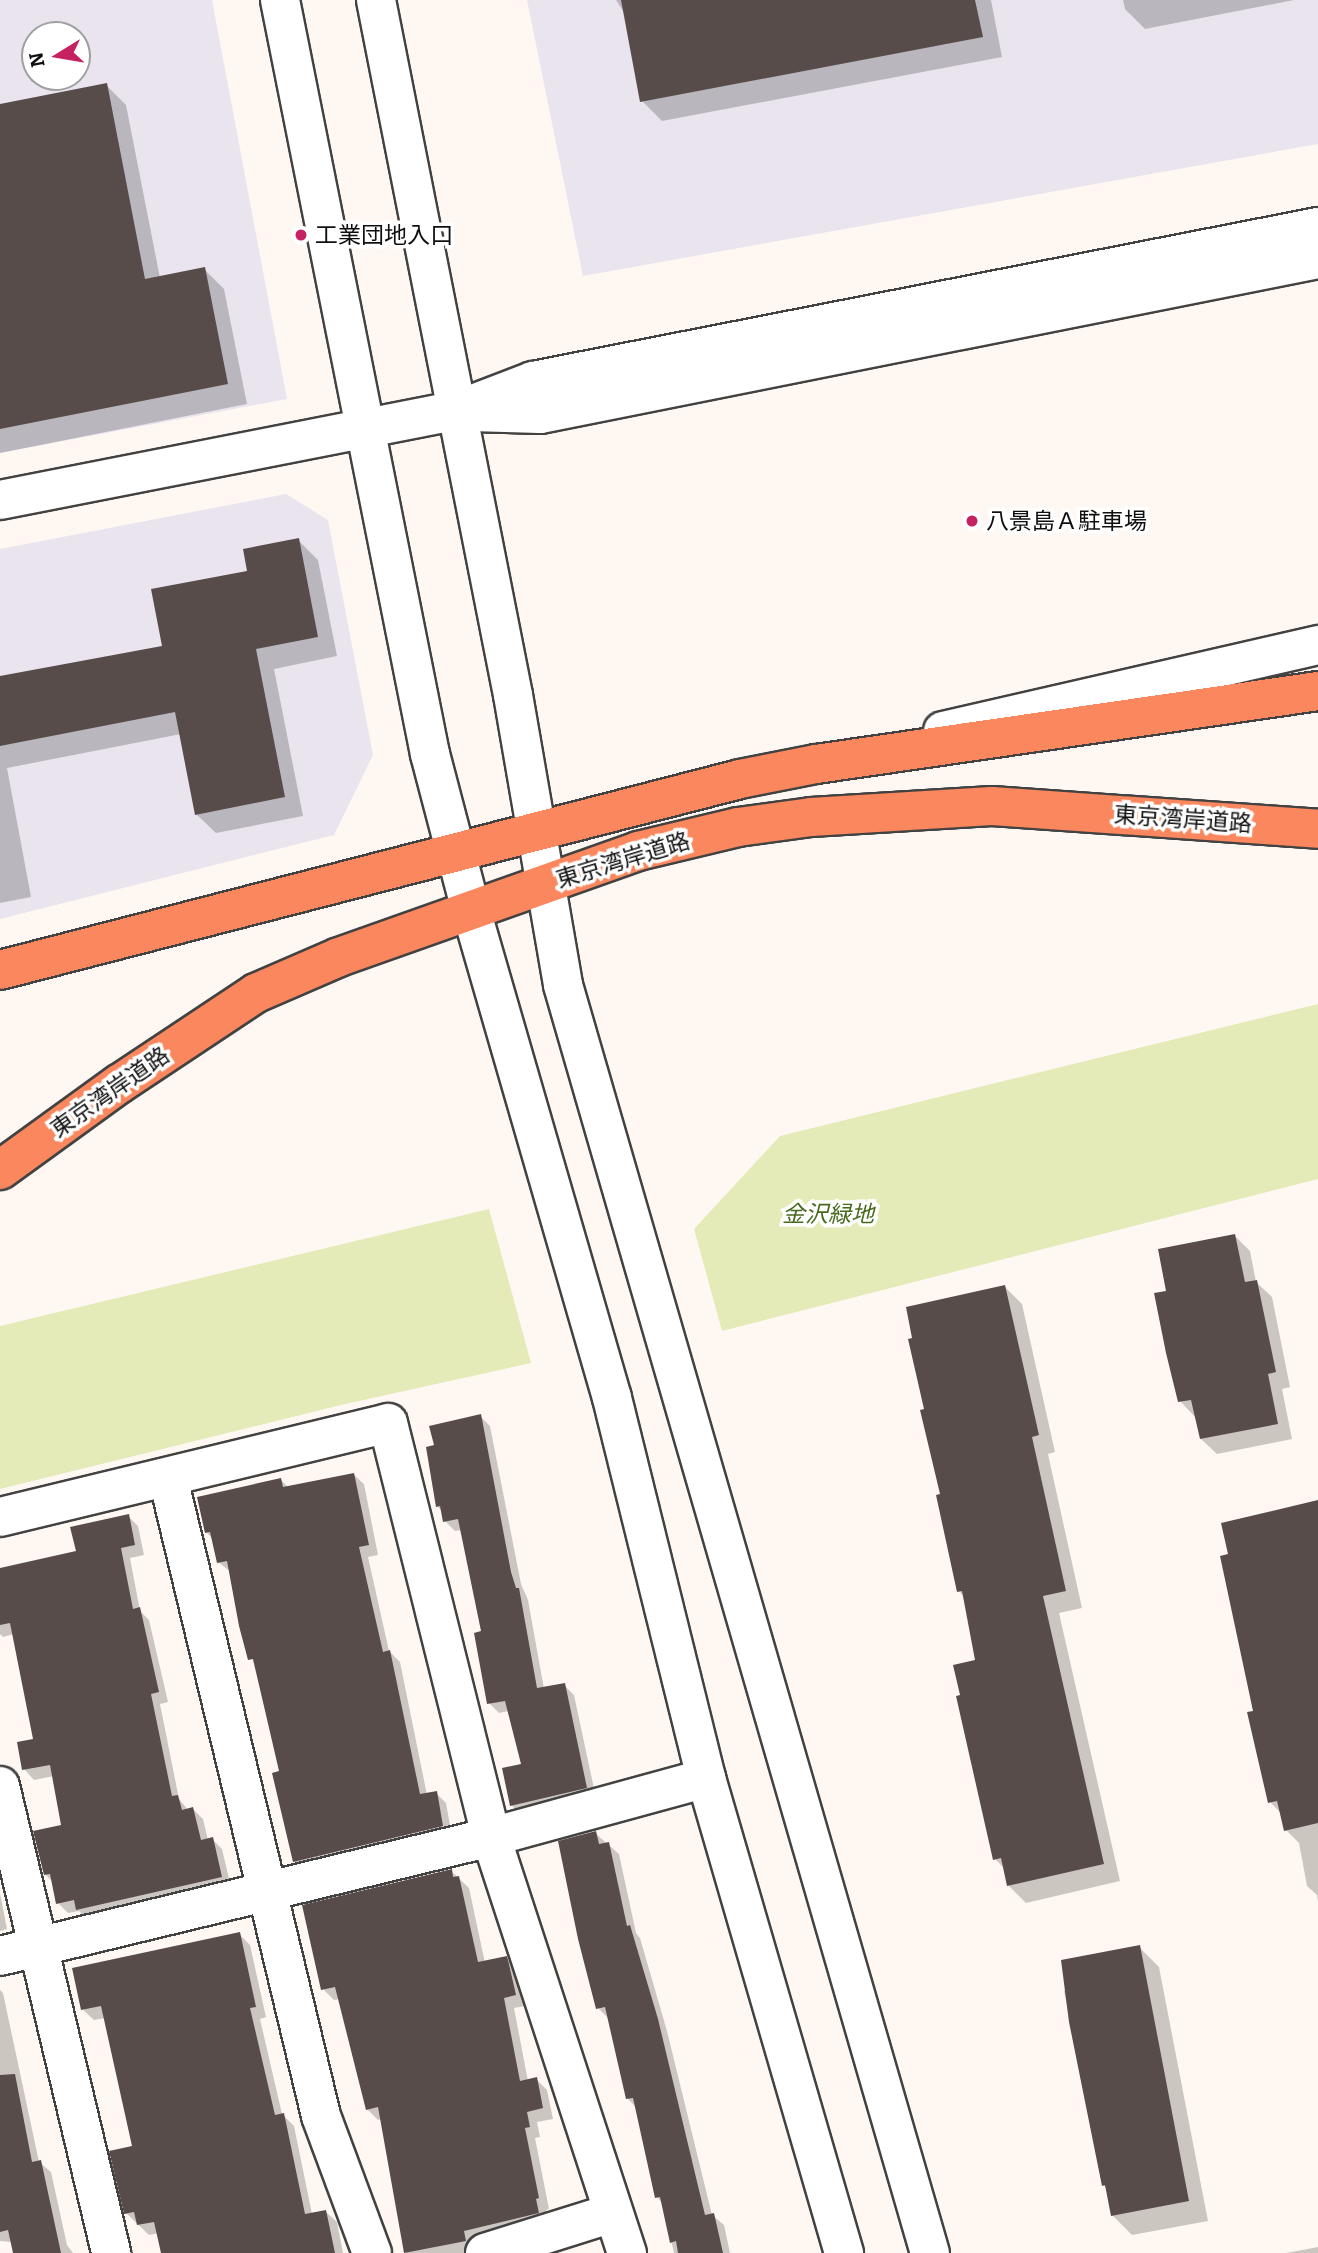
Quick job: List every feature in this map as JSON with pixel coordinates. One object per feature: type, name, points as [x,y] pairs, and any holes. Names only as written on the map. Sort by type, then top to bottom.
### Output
[{"type":"highway","name":"東京湾岸道路","points":[[0,970],[728,782],[816,764],[1318,691]]},
{"type":"highway","name":"東京湾岸道路","points":[[0,1170],[119,1084],[256,993],[329,961],[638,851],[714,833],[866,811],[1040,808],[1318,829]]},
{"type":"street","points":[[279,0],[418,705],[471,910],[612,1398],[706,1779],[844,2253]]},
{"type":"street","points":[[376,0],[482,539],[563,985],[930,2253]]},
{"type":"street","points":[[0,500],[455,411],[533,381],[1318,227]]},
{"type":"street","points":[[455,411],[540,414],[1318,259]]},
{"type":"street","points":[[816,764],[1023,711],[1318,645]]},
{"type":"street","points":[[0,1517],[388,1423],[491,1837],[626,2253]]},
{"type":"street","points":[[168,1478],[265,1892],[321,2116],[372,2253]]},
{"type":"street","points":[[0,1956],[491,1837],[706,1779]]},
{"type":"street","points":[[0,1786],[111,2253]]},
{"type":"street","points":[[485,2253],[613,2213]]},
{"type":"shaded area","points":[[0,0],[212,0],[287,399],[0,453]]},
{"type":"shaded area","points":[[527,0],[1318,0],[1318,144],[583,276]]},
{"type":"shaded area","points":[[286,494],[328,520],[373,755],[334,835],[0,919],[0,549]]},
{"type":"green space","name":"金沢緑地","points":[[1318,1004],[1318,1179],[722,1331],[694,1229],[780,1136]]},
{"type":"green space","points":[[489,1209],[531,1363],[341,1405],[0,1489],[0,1326]]},
{"type":"building","points":[[621,0],[975,0],[983,37],[640,102]]},
{"type":"building","points":[[107,83],[145,279],[205,267],[228,384],[0,429],[0,104],[66,91],[91,91],[91,86]]},
{"type":"building","points":[[299,538],[318,637],[256,649],[285,797],[195,815],[175,712],[0,746],[0,676],[162,646],[151,589],[247,571],[243,549]]},
{"type":"building","points":[[1235,1234],[1245,1282],[1257,1280],[1276,1372],[1268,1374],[1278,1424],[1200,1439],[1191,1400],[1178,1402],[1166,1353],[1154,1293],[1166,1291],[1158,1249]]},
{"type":"building","points":[[1005,1285],[1039,1435],[1032,1437],[1066,1591],[1043,1596],[1104,1864],[1007,1886],[1001,1858],[993,1860],[956,1696],[960,1695],[953,1665],[975,1660],[962,1591],[957,1592],[936,1495],[940,1494],[920,1410],[924,1409],[908,1339],[912,1338],[906,1307]]},
{"type":"building","points":[[481,1414],[511,1572],[516,1588],[519,1588],[537,1688],[565,1683],[587,1788],[510,1806],[502,1768],[521,1764],[505,1701],[487,1704],[474,1633],[481,1631],[458,1519],[443,1522],[440,1506],[436,1507],[426,1447],[434,1445],[429,1426]]},
{"type":"building","points":[[354,1473],[369,1545],[359,1547],[383,1652],[390,1650],[420,1794],[437,1791],[443,1826],[293,1862],[272,1773],[279,1771],[253,1659],[248,1660],[227,1561],[217,1563],[210,1532],[205,1533],[197,1497],[281,1478],[283,1487]]},
{"type":"building","points":[[1318,1500],[1318,1823],[1284,1831],[1277,1801],[1268,1803],[1247,1712],[1253,1711],[1220,1556],[1228,1554],[1221,1523]]},
{"type":"building","points":[[129,1514],[135,1545],[121,1548],[133,1609],[140,1607],[159,1692],[151,1694],[172,1796],[178,1795],[182,1810],[193,1807],[201,1840],[213,1837],[222,1877],[76,1910],[74,1900],[56,1904],[50,1874],[44,1875],[33,1831],[61,1825],[50,1765],[22,1770],[17,1742],[33,1739],[10,1623],[0,1625],[0,1568],[76,1551],[70,1527]]},
{"type":"building","points":[[596,1831],[599,1844],[609,1842],[627,1926],[630,1925],[658,2019],[705,2215],[714,2213],[723,2253],[678,2253],[676,2241],[670,2243],[660,2197],[655,2198],[633,2098],[626,2099],[605,2007],[596,2009],[578,1939],[558,1841]]},
{"type":"building","points":[[452,1869],[453,1877],[459,1876],[478,1962],[507,1956],[516,1995],[504,1998],[520,2081],[537,2077],[543,2108],[527,2112],[530,2127],[525,2128],[539,2198],[536,2199],[539,2213],[464,2231],[466,2241],[404,2253],[378,2107],[366,2110],[335,1987],[321,1990],[302,1905]]},
{"type":"building","points":[[240,1932],[256,2007],[250,2008],[275,2115],[284,2113],[305,2214],[326,2210],[335,2253],[161,2253],[154,2222],[137,2225],[134,2212],[124,2214],[109,2151],[132,2146],[101,2006],[81,2010],[72,1968]]},
{"type":"building","points":[[1140,1945],[1189,2201],[1111,2216],[1105,2185],[1102,2186],[1069,2022],[1061,1960]]},
{"type":"building","points":[[15,2074],[32,2162],[41,2160],[61,2253],[13,2253],[8,2230],[0,2232],[0,2075]]},
{"type":"place","name":"工業団地入口","points":[[301,235]]},
{"type":"place","name":"八景島Ａ駐車場","points":[[972,521]]}]
